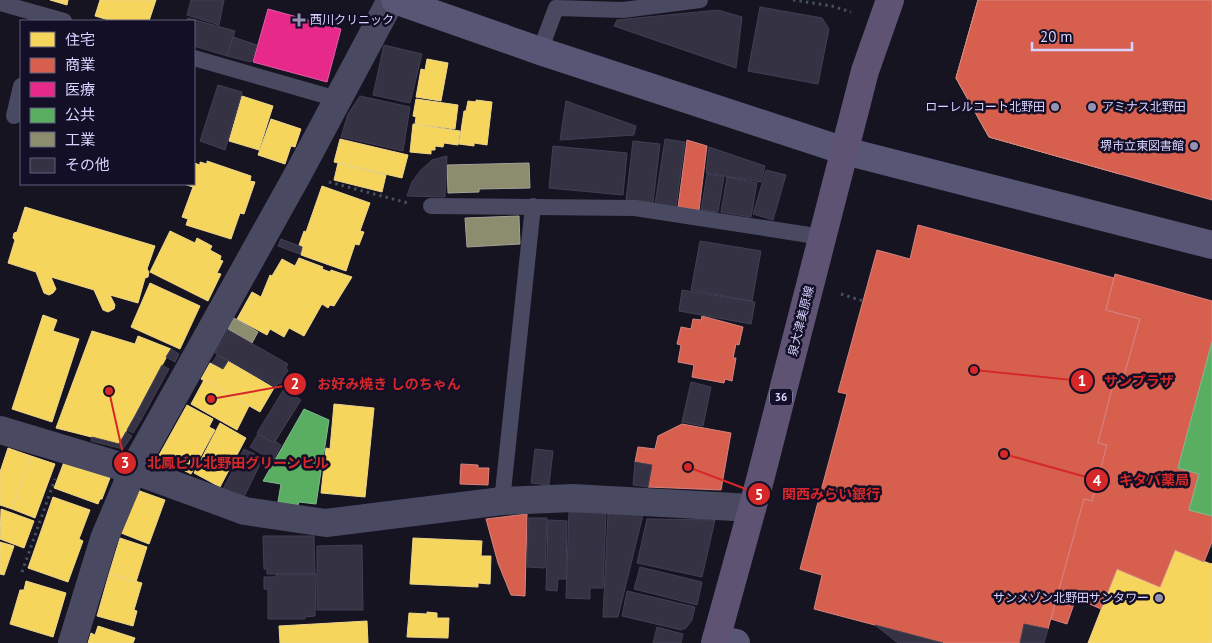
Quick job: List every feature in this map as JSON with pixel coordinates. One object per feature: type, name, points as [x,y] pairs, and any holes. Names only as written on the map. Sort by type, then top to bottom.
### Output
[{"type":"main road","name":"泉大津美原線","points":[[722,642],[752,508],[865,72],[890,0]]},
{"type":"street","points":[[72,643],[104,539],[133,470],[298,174],[391,0]]},
{"type":"street","points":[[395,0],[540,51],[845,151],[1212,245]]},
{"type":"street","points":[[0,430],[133,470],[245,511],[326,523],[502,501],[573,498],[752,508]]},
{"type":"lane","points":[[540,51],[556,8],[623,10],[700,0]]},
{"type":"lane","points":[[0,3],[37,18],[55,20]]},
{"type":"lane","points":[[195,58],[337,99]]},
{"type":"lane","points":[[14,116],[20,90]]},
{"type":"lane","points":[[431,206],[635,208],[822,237]]},
{"type":"lane","points":[[502,501],[533,206]]},
{"type":"path","points":[[793,0],[832,6],[851,12]]},
{"type":"path","points":[[298,174],[407,203],[431,206]]},
{"type":"path","points":[[833,292],[863,301]]},
{"type":"path","points":[[22,572],[65,450]]},
{"type":"building: 住宅","points":[[50,0],[68,0],[67,5]]},
{"type":"building: 住宅","points":[[100,0],[156,0],[149,20],[109,20],[95,16]]},
{"type":"building: 住宅","name":"アミナス北野田","points":[[978,0],[1167,0],[1120,174],[989,137],[956,78]]},
{"type":"building: 住宅","points":[[427,59],[448,63],[441,101],[416,97],[421,69],[425,70]]},
{"type":"building: 住宅","points":[[242,96],[273,106],[259,150],[229,141]]},
{"type":"building: 住宅","points":[[416,99],[458,105],[455,129],[415,124],[416,117],[413,116]]},
{"type":"building: 住宅","points":[[476,100],[492,102],[487,145],[474,143],[474,146],[459,144],[464,111],[466,111],[468,101],[476,102]]},
{"type":"building: 住宅","points":[[271,119],[301,129],[295,147],[291,146],[285,164],[258,155]]},
{"type":"building: 住宅","points":[[413,124],[460,131],[458,145],[444,143],[443,147],[435,146],[435,150],[431,150],[431,154],[410,152]]},
{"type":"building: 住宅","points":[[340,139],[408,155],[402,178],[334,162]]},
{"type":"building: 住宅","points":[[207,161],[251,176],[250,181],[255,182],[244,214],[240,213],[231,239],[186,225],[188,219],[182,217],[193,187],[187,185],[195,185],[195,163],[200,165],[200,162],[207,164]]},
{"type":"building: 住宅","points":[[338,163],[386,175],[382,192],[334,180]]},
{"type":"building: 住宅","points":[[322,186],[370,203],[360,231],[364,232],[359,245],[355,244],[346,271],[301,255],[303,247],[299,245],[304,231],[306,232]]},
{"type":"building: 住宅","points":[[25,207],[155,246],[147,269],[149,272],[148,277],[145,278],[138,303],[110,295],[115,305],[114,309],[108,312],[103,310],[94,290],[51,277],[56,289],[49,295],[44,293],[36,272],[8,263],[15,240],[13,238],[14,233],[17,232]]},
{"type":"building: 住宅","points":[[170,231],[195,243],[197,238],[212,246],[210,250],[221,256],[220,260],[223,261],[217,273],[221,274],[208,301],[150,272]]},
{"type":"building: 住宅","points":[[299,258],[323,267],[322,269],[330,272],[331,270],[352,277],[334,306],[330,305],[328,308],[322,304],[304,336],[289,328],[284,337],[270,329],[267,335],[237,319],[252,292],[261,297],[270,275],[272,276],[282,259],[295,266]]},
{"type":"building: 住宅","points":[[150,283],[200,306],[180,349],[131,327]]},
{"type":"building: 住宅","points":[[43,315],[57,320],[53,331],[79,339],[52,422],[12,409]]},
{"type":"building: 住宅","points":[[92,331],[135,344],[138,336],[171,349],[119,444],[56,428]]},
{"type":"building: 住宅","points":[[228,361],[274,388],[260,412],[201,379],[210,363],[223,369]]},
{"type":"building: 住宅","points":[[204,380],[249,406],[237,430],[191,404]]},
{"type":"building: 住宅","points":[[334,404],[374,408],[365,497],[321,493],[326,448],[330,449]]},
{"type":"building: 住宅","points":[[187,405],[213,419],[209,427],[215,430],[191,474],[158,457]]},
{"type":"building: 住宅","points":[[220,423],[246,438],[220,487],[194,473]]},
{"type":"building: 住宅","points":[[8,448],[31,456],[12,509],[0,505],[0,472]]},
{"type":"building: 住宅","points":[[31,456],[55,464],[35,518],[12,509]]},
{"type":"building: 住宅","points":[[64,462],[110,478],[102,499],[100,499],[98,504],[54,488]]},
{"type":"building: 住宅","points":[[137,490],[165,500],[149,544],[121,533]]},
{"type":"building: 住宅","points":[[53,497],[90,510],[79,539],[83,541],[68,582],[28,568]]},
{"type":"building: 住宅","points":[[1,509],[34,521],[24,548],[0,539]]},
{"type":"building: 住宅","points":[[120,538],[147,547],[136,582],[109,574]]},
{"type":"building: 住宅","points":[[413,538],[482,541],[481,556],[491,556],[490,584],[478,583],[478,587],[410,584]]},
{"type":"building: 住宅","points":[[0,542],[14,546],[4,575],[0,574]]},
{"type":"building: 住宅","name":"サンメゾン北野田サンタワー","points":[[1175,550],[1212,563],[1212,643],[1088,643],[1117,569],[1160,587]]},
{"type":"building: 住宅","points":[[109,574],[142,583],[134,610],[137,611],[133,626],[97,616]]},
{"type":"building: 住宅","points":[[26,581],[66,593],[53,637],[10,624],[20,590],[24,590]]},
{"type":"building: 住宅","points":[[427,612],[437,613],[437,618],[449,618],[448,638],[407,637],[409,613],[427,614]]},
{"type":"building: 住宅","points":[[367,621],[368,643],[280,643],[279,626]]},
{"type":"building: 住宅","points":[[98,626],[135,638],[133,643],[88,643],[91,633],[95,635]]},
{"type":"building: 商業","name":"アミナス北野田","points":[[978,0],[1212,0],[1212,200],[989,137],[956,78]]},
{"type":"building: 商業","points":[[687,140],[707,146],[699,210],[678,207]]},
{"type":"building: 商業","points":[[918,225],[1114,278],[1106,310],[1140,319],[1122,383],[1114,381],[1098,443],[1107,445],[1092,501],[1084,499],[1048,629],[1024,624],[1020,643],[943,643],[814,609],[822,575],[800,569],[847,394],[838,392],[877,250],[910,259]]},
{"type":"building: 商業","points":[[1115,274],[1212,301],[1212,342],[1178,468],[1199,474],[1189,510],[1212,516],[1212,542],[1204,562],[1175,550],[1160,587],[1117,569],[1101,609],[1076,598],[1067,624],[1051,619],[1084,499],[1092,501],[1107,445],[1098,443],[1114,381],[1122,383],[1140,319],[1106,310]]},
{"type":"building: 商業","points":[[702,316],[743,327],[739,345],[736,344],[733,358],[736,358],[732,381],[725,379],[724,383],[692,377],[694,365],[678,362],[681,345],[677,344],[681,327],[691,329],[693,319],[701,320]]},
{"type":"building: 商業","points":[[682,424],[731,433],[721,490],[648,487],[652,465],[635,462],[638,447],[655,449],[658,436]]},
{"type":"building: 商業","points":[[461,464],[478,465],[478,468],[489,468],[488,485],[460,484]]},
{"type":"building: 商業","points":[[527,514],[525,596],[511,595],[498,563],[486,519]]},
{"type":"building: 医療","points":[[268,9],[341,29],[327,82],[253,62]]},
{"type":"building: 公共","points":[[1212,342],[1212,516],[1189,510],[1199,474],[1178,468]]},
{"type":"building: 公共","points":[[304,409],[329,420],[316,504],[299,502],[298,505],[278,502],[281,484],[263,481]]},
{"type":"building: 工業","points":[[529,163],[530,188],[479,189],[479,192],[448,193],[447,165]]},
{"type":"building: 工業","points":[[519,216],[520,244],[467,247],[465,218]]},
{"type":"building: 工業","points":[[234,318],[258,332],[252,343],[228,329]]},
{"type":"building: その他","points":[[191,0],[224,0],[219,25],[187,15]]},
{"type":"building: その他","points":[[760,7],[822,18],[829,29],[818,84],[748,71]]},
{"type":"building: その他","points":[[718,10],[742,17],[736,68],[614,26],[617,20]]},
{"type":"building: その他","points":[[188,18],[235,31],[227,56],[195,46],[195,20],[187,20]]},
{"type":"building: その他","points":[[233,37],[257,45],[251,62],[227,56]]},
{"type":"building: その他","points":[[384,45],[422,54],[410,103],[373,95]]},
{"type":"building: その他","points":[[218,85],[242,92],[225,150],[200,141]]},
{"type":"building: その他","points":[[360,96],[410,107],[403,151],[341,137],[348,114]]},
{"type":"building: その他","points":[[566,101],[636,126],[634,135],[560,140]]},
{"type":"building: その他","points":[[665,139],[685,142],[676,207],[655,204]]},
{"type":"building: その他","points":[[633,141],[660,144],[653,203],[626,200]]},
{"type":"building: その他","points":[[553,146],[627,153],[623,195],[549,188]]},
{"type":"building: その他","points":[[709,147],[765,166],[761,182],[706,173]]},
{"type":"building: その他","points":[[447,156],[445,197],[407,196],[412,182],[420,171],[432,160]]},
{"type":"building: その他","points":[[766,170],[786,175],[773,220],[753,214]]},
{"type":"building: その他","points":[[707,174],[724,177],[718,212],[701,210]]},
{"type":"building: その他","points":[[727,177],[757,183],[751,217],[721,212]]},
{"type":"building: その他","points":[[281,239],[302,247],[300,254],[278,246]]},
{"type":"building: その他","points":[[700,241],[761,251],[752,301],[691,290]]},
{"type":"building: その他","points":[[682,290],[755,302],[751,324],[679,311]]},
{"type":"building: その他","points":[[228,330],[288,364],[286,368],[288,370],[280,384],[278,383],[276,387],[215,353]]},
{"type":"building: その他","points":[[171,349],[179,354],[175,362],[166,357]]},
{"type":"building: その他","points":[[217,355],[228,361],[223,369],[212,363]]},
{"type":"building: その他","points":[[162,365],[169,369],[141,420],[135,416]]},
{"type":"building: その他","points":[[691,382],[711,387],[703,426],[682,422]]},
{"type":"building: その他","points":[[284,389],[301,400],[274,443],[257,433]]},
{"type":"building: その他","points":[[135,416],[141,420],[133,433],[127,430]]},
{"type":"building: その他","points":[[126,432],[132,436],[123,449],[91,441],[92,437],[119,444]]},
{"type":"building: その他","points":[[258,434],[281,445],[273,461],[250,447]]},
{"type":"building: その他","points":[[244,449],[263,458],[243,499],[223,489]]},
{"type":"building: その他","points":[[535,449],[553,451],[549,485],[531,483]]},
{"type":"building: その他","points":[[635,462],[652,465],[648,487],[633,485]]},
{"type":"building: その他","points":[[569,512],[606,513],[603,588],[590,588],[590,599],[566,598]]},
{"type":"building: その他","points":[[608,514],[643,515],[618,617],[603,617]]},
{"type":"building: その他","points":[[528,518],[547,518],[545,568],[527,567]]},
{"type":"building: その他","points":[[647,519],[715,520],[702,577],[637,563]]},
{"type":"building: その他","points":[[548,520],[567,521],[566,579],[558,579],[557,591],[546,590]]},
{"type":"building: その他","points":[[263,536],[314,536],[315,574],[267,574],[267,569],[264,569]]},
{"type":"building: その他","points":[[362,545],[363,610],[317,610],[317,546]]},
{"type":"building: その他","points":[[640,567],[702,582],[697,605],[634,589]]},
{"type":"building: その他","points":[[276,574],[316,574],[315,616],[305,617],[305,619],[268,619],[268,589],[264,589],[264,577],[276,577]]},
{"type":"building: その他","points":[[627,591],[695,607],[692,620],[686,628],[681,630],[622,616]]},
{"type":"building: その他","points":[[1024,624],[1048,629],[1044,643],[1020,643]]},
{"type":"building: その他","points":[[875,625],[943,643],[898,643]]},
{"type":"building: その他","points":[[657,627],[683,634],[681,643],[653,643]]},
{"type":"place","name":"西川クリニック","points":[[299,20]]},
{"type":"place","name":"ローレルコート北野田","points":[[1055,107]]},
{"type":"place","name":"アミナス北野田","points":[[1092,107]]},
{"type":"place","name":"堺市立東図書館","points":[[1194,146]]},
{"type":"place","name":"サンプラザ","points":[[974,370]]},
{"type":"place","name":"北鳳ビル北野田グリーンヒル","points":[[109,391]]},
{"type":"place","name":"お好み焼き しのちゃん","points":[[211,399]]},
{"type":"place","name":"キタバ薬局","points":[[1004,454]]},
{"type":"place","name":"関西みらい銀行","points":[[688,467]]},
{"type":"place","name":"サンメゾン北野田サンタワー","points":[[1159,598]]}]
